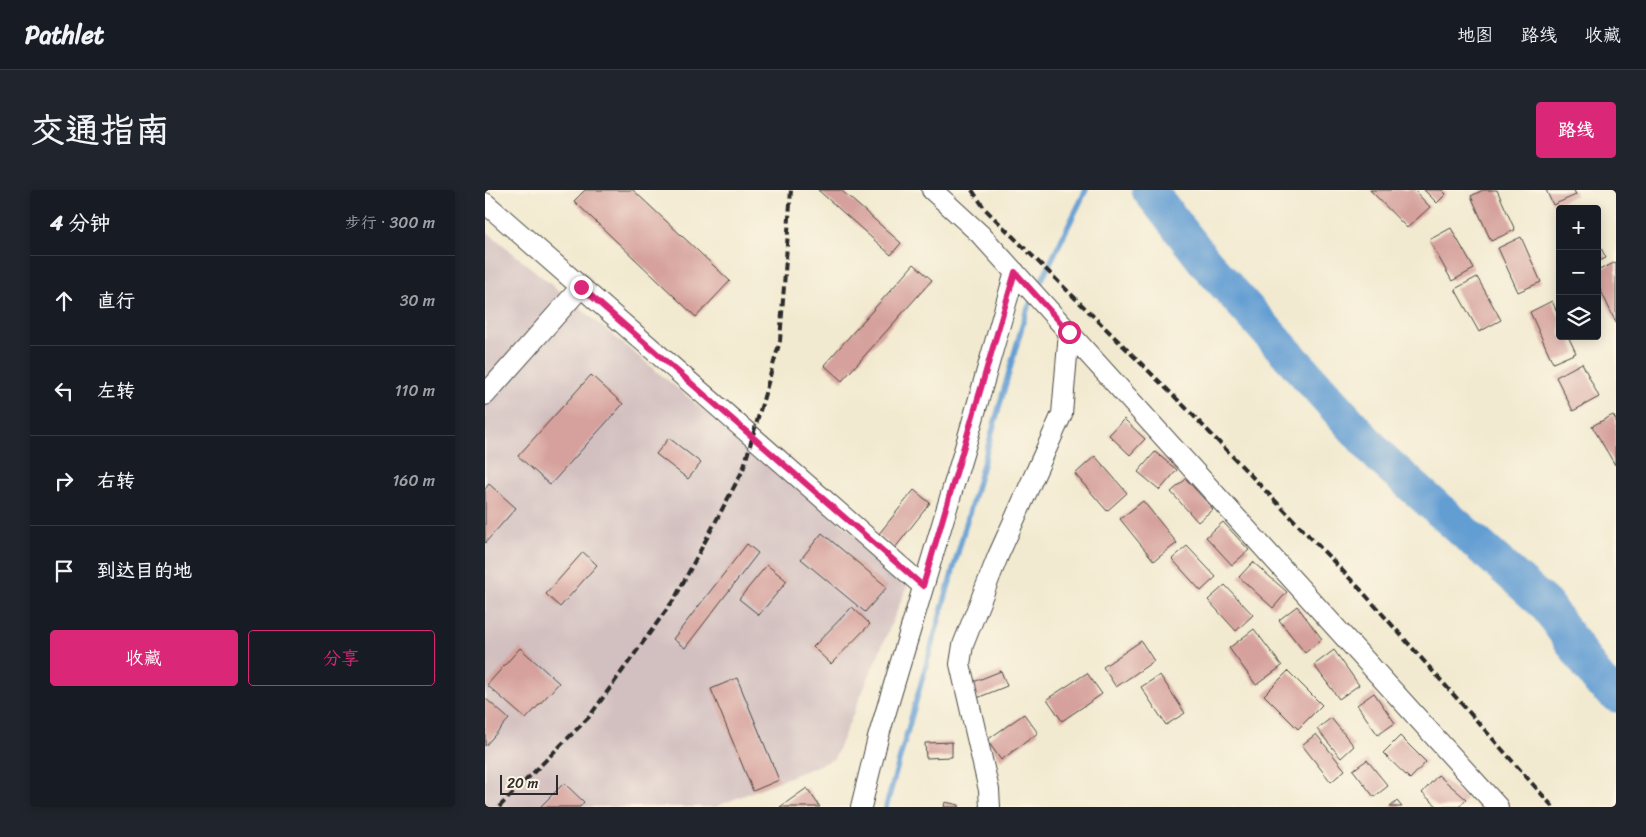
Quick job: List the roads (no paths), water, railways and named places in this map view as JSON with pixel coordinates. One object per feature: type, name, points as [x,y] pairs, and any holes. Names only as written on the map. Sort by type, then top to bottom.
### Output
[{"type":"street","points":[[933,190],[980,234],[1498,807]]},
{"type":"street","points":[[485,203],[923,586]]},
{"type":"street","points":[[861,807],[878,738],[923,586],[1020,278]]},
{"type":"street","points":[[485,395],[581,287]]},
{"type":"street","points":[[990,807],[989,790],[960,664],[963,645],[999,556],[1062,414],[1069,332]]},
{"type":"waterway","points":[[886,807],[1026,312],[1086,190]]},
{"type":"waterway","points":[[1149,190],[1206,263],[1382,459],[1546,605],[1600,682],[1616,695]]},
{"type":"railway","points":[[499,807],[589,717],[675,598],[743,470],[780,341],[791,190]]},
{"type":"railway","points":[[972,190],[985,209],[1185,407],[1361,590],[1553,807]]}]
